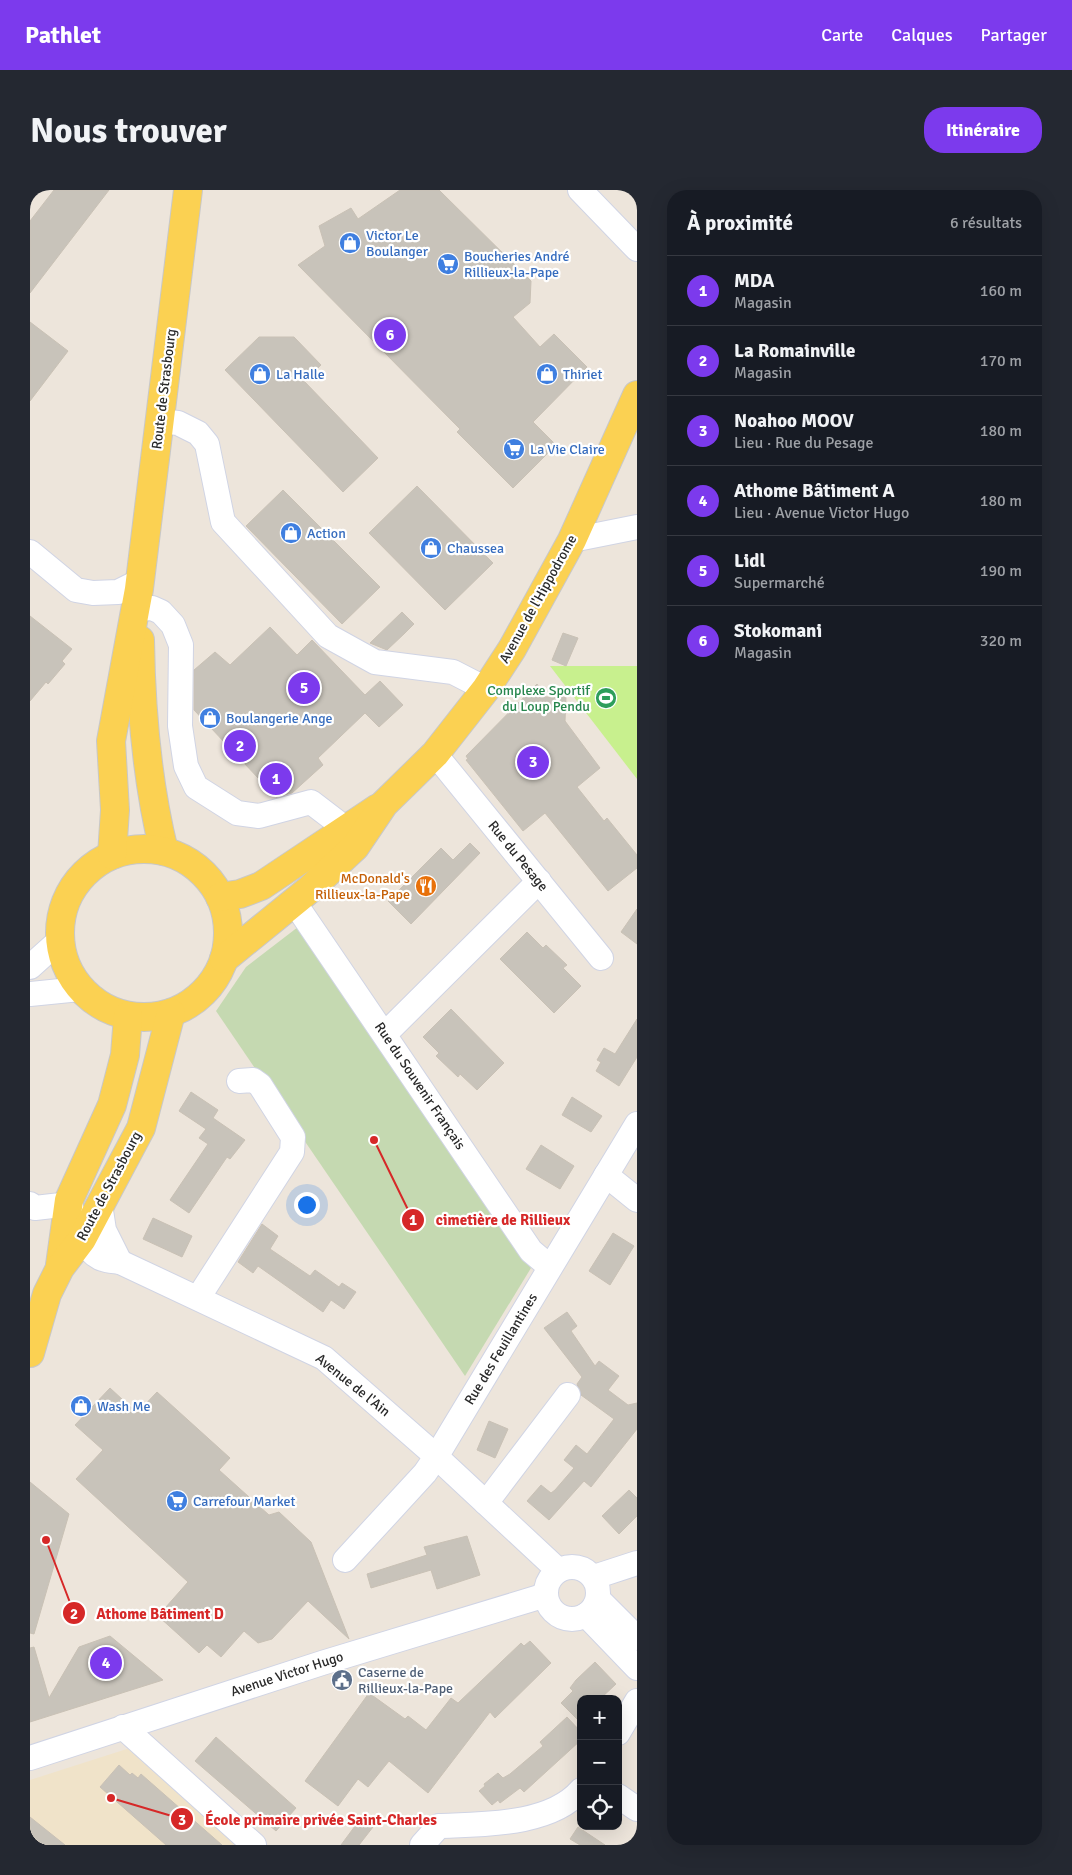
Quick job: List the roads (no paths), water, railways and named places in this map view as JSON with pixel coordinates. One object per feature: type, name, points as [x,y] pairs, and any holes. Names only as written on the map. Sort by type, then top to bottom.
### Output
[{"type":"main road","name":"Route de Strasbourg","points":[[112,855],[114,810],[111,740],[140,593],[188,190]]},
{"type":"main road","name":"Avenue de l'Hippodrome","points":[[224,959],[294,902],[355,847],[384,804],[435,754],[486,688],[512,649],[572,540],[637,395]]},
{"type":"main road","name":"Route de Strasbourg","points":[[140,593],[145,742],[152,803],[164,851]]},
{"type":"main road","name":"Avenue de l'Hippodrome","points":[[220,897],[245,893],[261,886],[308,856],[344,828],[384,804]]},
{"type":"main road","points":[[138,849],[164,851],[181,858],[197,868],[210,881],[220,897],[226,917],[228,938],[224,959],[212,982],[194,1000],[171,1013],[150,1017],[128,1016],[102,1006],[80,989],[66,966],[60,940],[62,913],[72,888],[90,868],[112,855],[138,849]]},
{"type":"main road","name":"Route de Strasbourg","points":[[30,1353],[47,1294],[60,1268],[82,1239],[141,1128],[171,1013]]},
{"type":"main road","name":"Route de Strasbourg","points":[[60,1268],[69,1200],[112,1105],[125,1055],[128,1016]]},
{"type":"street","points":[[580,190],[637,249]]},
{"type":"street","points":[[160,421],[178,423],[198,433],[207,444],[223,522],[328,636],[375,662],[453,672],[486,688]]},
{"type":"street","points":[[572,540],[637,527]]},
{"type":"street","points":[[30,552],[76,590],[93,593],[140,593],[152,608],[161,612],[173,625],[181,646],[180,726],[186,766],[196,787],[237,813],[259,816],[311,802],[344,828]]},
{"type":"street","name":"Rue du Pesage","points":[[435,754],[602,958]]},
{"type":"street","points":[[385,1034],[539,881]]},
{"type":"street","name":"Rue du Souvenir Français","points":[[294,902],[531,1250],[550,1267]]},
{"type":"street","points":[[30,966],[60,940]]},
{"type":"street","points":[[30,994],[80,989]]},
{"type":"street","points":[[198,1298],[292,1152],[293,1137],[260,1085],[253,1080],[239,1081]]},
{"type":"street","name":"Rue des Feuillantines","points":[[345,1560],[425,1473],[436,1457],[637,1124]]},
{"type":"street","points":[[606,1175],[637,1200]]},
{"type":"street","points":[[30,1204],[35,1208],[61,1205],[69,1200]]},
{"type":"street","name":"Avenue de l'Ain","points":[[69,1200],[82,1239],[90,1251],[101,1259],[120,1262],[324,1358],[436,1457],[558,1570]]},
{"type":"street","points":[[100,1204],[104,1230],[120,1262]]},
{"type":"street","points":[[486,1503],[568,1395]]},
{"type":"street","points":[[637,1564],[593,1597],[579,1618],[563,1618],[550,1608],[546,1595],[547,1584],[558,1570],[573,1566],[581,1568],[593,1597],[637,1668]]},
{"type":"street","name":"Avenue Victor Hugo","points":[[30,1758],[379,1645],[546,1595]]},
{"type":"street","points":[[593,1597],[637,1638]]},
{"type":"street","points":[[622,1726],[637,1701]]},
{"type":"street","points":[[123,1727],[254,1845]]},
{"type":"street","points":[[422,1845],[439,1826],[500,1822],[539,1815],[558,1806],[577,1793]]},
{"type":"street","points":[[622,1799],[637,1808]]},
{"type":"place","name":"Victor Le Boulanger","points":[[350,243]]},
{"type":"place","name":"Boucheries André Rillieux-la-Pape","points":[[448,264]]},
{"type":"place","name":"Stokomani","points":[[390,335]]},
{"type":"place","name":"La Halle","points":[[260,374]]},
{"type":"place","name":"Thiriet","points":[[547,374]]},
{"type":"place","name":"La Vie Claire","points":[[514,449]]},
{"type":"place","name":"Action","points":[[291,533]]},
{"type":"place","name":"Chaussea","points":[[431,548]]},
{"type":"place","name":"Lidl","points":[[304,688]]},
{"type":"place","name":"Complexe Sportif du Loup Pendu","points":[[606,698]]},
{"type":"place","name":"Boulangerie Ange","points":[[210,718]]},
{"type":"place","name":"La Romainville","points":[[240,746]]},
{"type":"place","name":"Noahoo MOOV","points":[[533,762]]},
{"type":"place","name":"MDA","points":[[276,779]]},
{"type":"place","name":"McDonald's Rillieux-la-Pape","points":[[426,886]]},
{"type":"place","name":"cimetière de Rillieux","points":[[374,1140]]},
{"type":"place","name":"Wash Me","points":[[81,1406]]},
{"type":"place","name":"Carrefour Market","points":[[177,1501]]},
{"type":"place","name":"Athome Bâtiment D","points":[[46,1540]]},
{"type":"place","name":"Athome Bâtiment A","points":[[106,1663]]},
{"type":"place","name":"Caserne de Rillieux-la-Pape","points":[[342,1680]]},
{"type":"place","name":"École primaire privée Saint-Charles","points":[[111,1798]]}]
